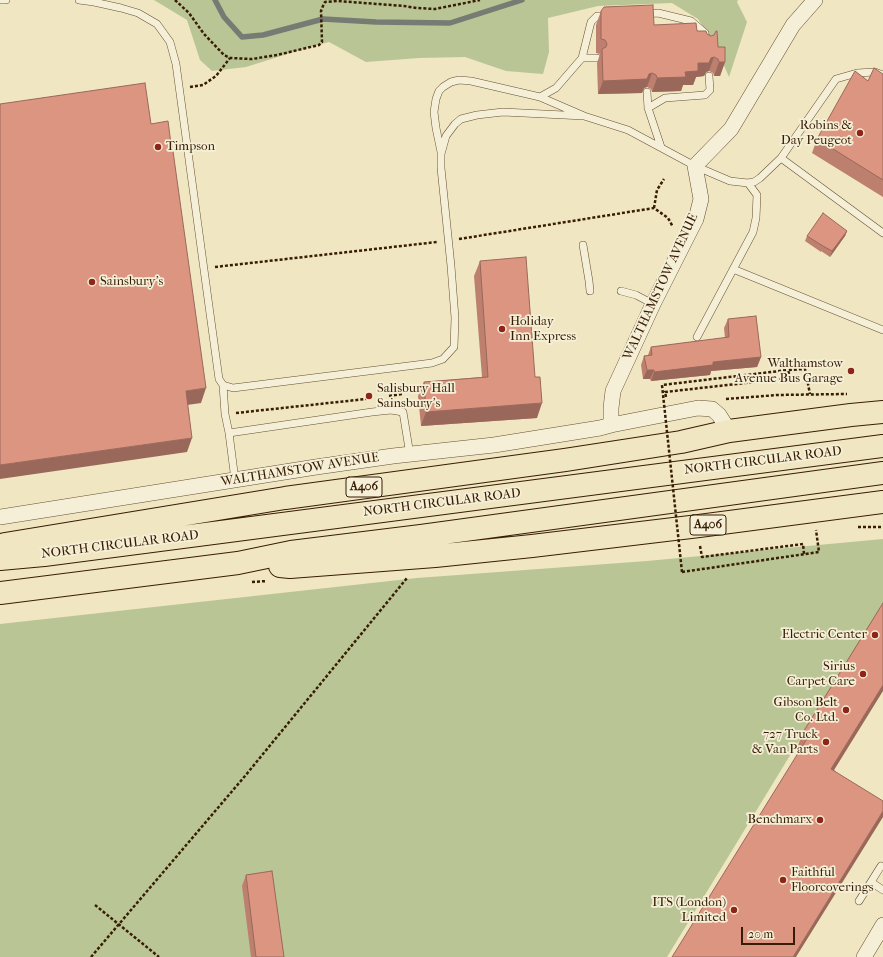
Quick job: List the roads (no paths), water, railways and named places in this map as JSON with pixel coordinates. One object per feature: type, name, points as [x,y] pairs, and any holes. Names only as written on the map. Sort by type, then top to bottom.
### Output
[{"type":"highway","name":"A406","points":[[0,546],[285,498],[557,461],[681,442],[729,431],[883,412]]},
{"type":"highway","name":"NORTH CIRCULAR ROAD","points":[[0,559],[44,555],[883,446]]},
{"type":"highway","name":"NORTH CIRCULAR ROAD","points":[[238,563],[291,552],[437,534],[883,472]]},
{"type":"highway","name":"A406","points":[[0,593],[238,563],[290,567],[443,555],[532,546],[883,502]]},
{"type":"street","points":[[793,25],[800,0]]},
{"type":"street","points":[[695,166],[732,129],[793,25],[815,0]]},
{"type":"street","name":"WALTHAMSTOW AVENUE","points":[[606,427],[613,391],[653,304],[696,219],[701,198],[695,166]]},
{"type":"street","name":"WALTHAMSTOW AVENUE","points":[[0,517],[324,466],[410,454],[494,445],[606,427],[698,408],[712,409],[719,415],[729,431]]},
{"type":"street","points":[[864,957],[883,925]]},
{"type":"lane","points":[[0,0],[6,0]]},
{"type":"lane","points":[[79,0],[94,2],[138,13],[158,24],[170,42],[176,64],[219,379],[223,385],[224,409],[229,433],[235,480]]},
{"type":"lane","points":[[635,14],[658,13],[691,21],[705,33],[706,45]]},
{"type":"lane","points":[[540,98],[556,88],[582,58],[591,22],[597,16],[612,15]]},
{"type":"lane","points":[[582,58],[596,58]]},
{"type":"lane","points":[[223,385],[233,388],[432,363],[443,359],[454,347],[455,318],[452,266],[441,168],[441,154],[434,107],[439,91],[447,84],[459,80],[471,81],[540,98],[584,116],[628,130],[695,166],[730,181],[748,183],[754,182],[760,178],[781,158],[836,79],[857,72],[875,72],[883,75]]},
{"type":"lane","points":[[648,108],[665,98],[705,95],[710,90],[709,76]]},
{"type":"lane","points":[[647,92],[648,108],[661,147]]},
{"type":"lane","points":[[441,154],[446,136],[461,119],[503,112],[584,116]]},
{"type":"lane","points":[[781,158],[883,233]]},
{"type":"lane","points":[[697,337],[753,232],[756,218],[757,195],[748,183]]},
{"type":"lane","points":[[583,245],[590,291]]},
{"type":"lane","points":[[733,269],[883,330]]},
{"type":"lane","points":[[621,291],[636,295],[653,304]]},
{"type":"lane","points":[[229,433],[391,410],[403,412],[410,454]]},
{"type":"lane","points":[[859,901],[880,866]]},
{"type":"lane","points":[[870,882],[883,890]]},
{"type":"waterway","points":[[215,0],[224,17],[242,37],[263,35],[323,19],[376,22],[450,23],[522,0]]},
{"type":"place","name":"Robins & Day Peugeot","points":[[860,133]]},
{"type":"place","name":"Timpson","points":[[158,147]]},
{"type":"place","name":"Sainsbury's","points":[[92,282]]},
{"type":"place","name":"Holiday Inn Express","points":[[502,329]]},
{"type":"place","name":"Walthamstow Avenue Bus Garage","points":[[851,371]]},
{"type":"place","name":"Salisbury Hall Sainsbury's","points":[[369,396]]},
{"type":"place","name":"Electric Center","points":[[875,635]]},
{"type":"place","name":"Sirius Carpet Care","points":[[863,674]]},
{"type":"place","name":"Gibson Belt Co. Ltd.","points":[[846,710]]},
{"type":"place","name":"727 Truck & Van Parts","points":[[826,742]]},
{"type":"place","name":"Benchmarx","points":[[820,820]]},
{"type":"place","name":"Faithful Floorcoverings","points":[[783,880]]},
{"type":"place","name":"ITS (London) Limited","points":[[734,910]]}]
